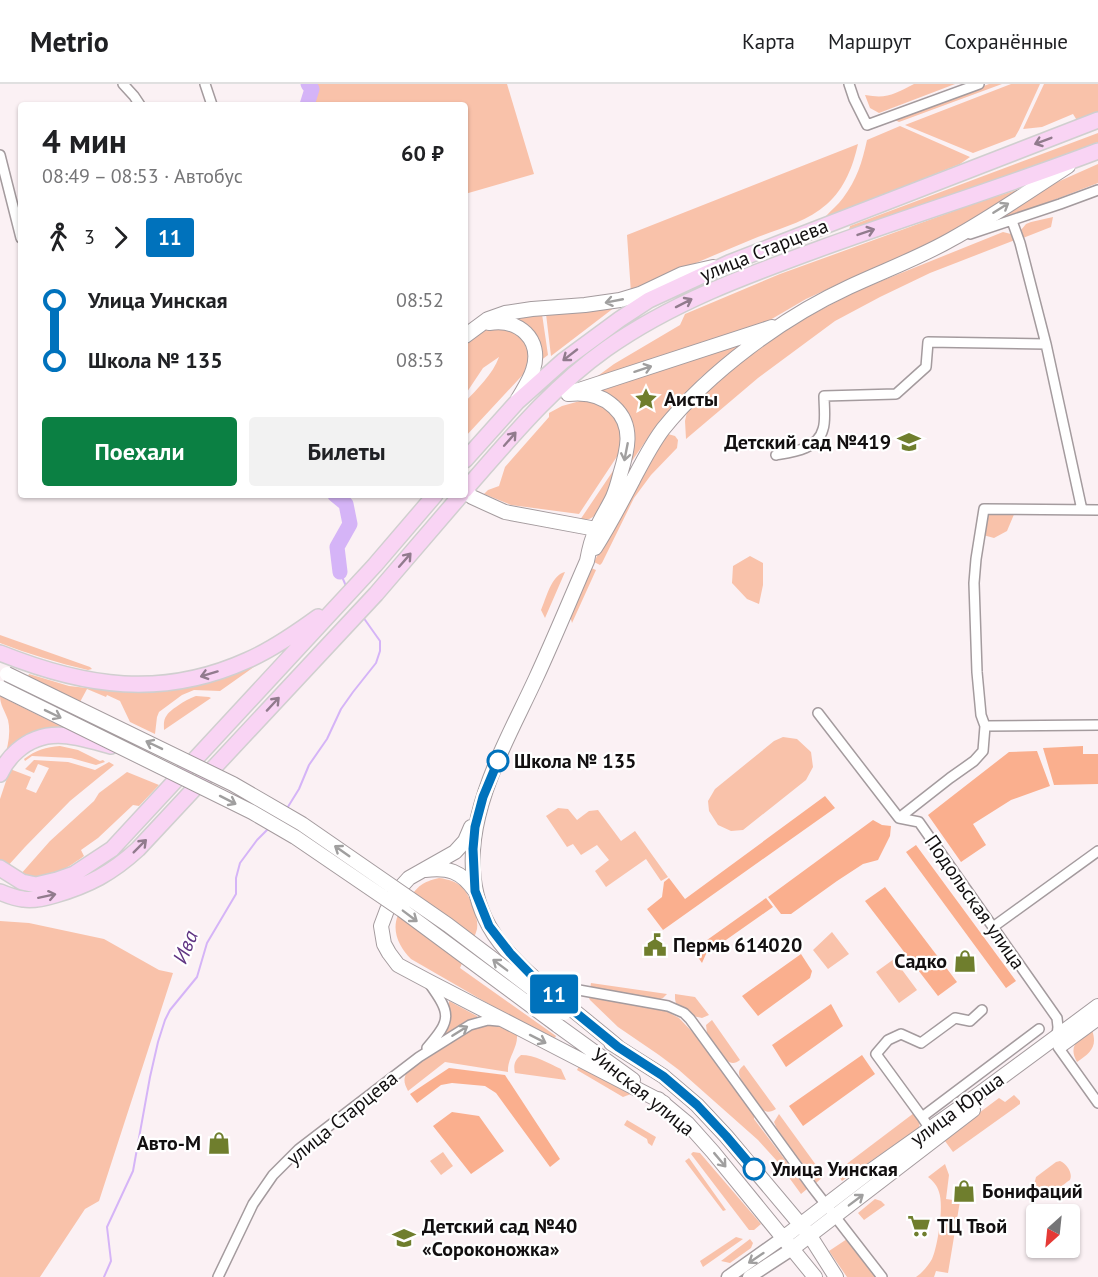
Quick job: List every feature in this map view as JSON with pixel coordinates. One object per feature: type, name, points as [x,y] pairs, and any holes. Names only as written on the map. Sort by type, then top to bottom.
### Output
[{"type":"main road","name":"улица Старцева","points":[[469,456],[517,402],[563,361],[649,300],[729,263],[1098,120]]},
{"type":"main road","name":"улица Старцева","points":[[468,486],[532,414],[570,377],[606,349],[660,314],[695,297],[813,251],[1091,153]]},
{"type":"main road","points":[[664,1103],[398,965],[384,944],[381,926],[387,910],[400,888],[409,879],[455,852],[465,841],[587,561],[612,520],[649,450],[662,430],[680,410],[733,360],[781,324],[849,287],[952,240],[1091,153]]},
{"type":"main road","points":[[469,333],[488,319],[513,311],[620,300],[640,294],[682,274],[729,263]]},
{"type":"main road","points":[[469,333],[490,323],[507,323],[521,329],[530,338],[535,363],[517,402]]},
{"type":"main road","points":[[532,414],[580,389],[781,324]]},
{"type":"main road","points":[[568,394],[583,393],[602,398],[617,409],[627,427],[628,443],[614,496],[596,529],[587,561]]},
{"type":"main road","points":[[468,493],[505,512],[596,529],[612,520]]},
{"type":"main road","points":[[0,892],[24,900],[44,898],[81,887],[112,849],[375,565],[432,498]]},
{"type":"main road","points":[[0,868],[22,882],[36,885],[74,874],[112,870],[138,849],[376,594],[458,498]]},
{"type":"main road","points":[[0,653],[70,677],[118,685],[171,683],[228,668],[263,653],[297,632],[350,592]]},
{"type":"main road","points":[[4,672],[233,784],[302,824],[448,925],[560,1019]]},
{"type":"main road","points":[[0,688],[252,812],[295,837],[560,1019]]},
{"type":"main road","points":[[0,774],[12,756],[21,748],[48,735],[84,739],[131,752]]},
{"type":"main road","points":[[483,797],[475,827],[473,849],[475,891],[489,926],[510,953],[537,981],[618,1047]]},
{"type":"main road","points":[[423,870],[452,871],[461,875],[475,891]]},
{"type":"main road","name":"улица Юрша","points":[[788,1243],[800,1225],[826,1204],[932,1134],[1057,1041],[1098,1006]]},
{"type":"main road","name":"улица Юрша","points":[[1057,1041],[1098,1018]]},
{"type":"main road","name":"Уинская улица","points":[[560,1019],[618,1047],[663,1076],[697,1105],[810,1236],[836,1277]]},
{"type":"main road","name":"Уинская улица","points":[[560,1019],[688,1124],[815,1277]]},
{"type":"main road","name":"улица Юрша","points":[[788,1243],[810,1236],[932,1134]]},
{"type":"street","points":[[123,84],[138,102]]},
{"type":"street","points":[[205,84],[212,102]]},
{"type":"street","points":[[849,84],[867,125],[979,84]]},
{"type":"street","points":[[0,155],[18,226]]},
{"type":"street","points":[[952,240],[1098,190]]},
{"type":"street","points":[[1012,221],[1020,243],[1046,344],[1082,510]]},
{"type":"street","points":[[776,455],[814,444],[823,430],[824,396],[896,394],[926,367],[928,342],[1046,344]]},
{"type":"street","points":[[899,818],[974,761],[983,751],[985,726],[981,715],[977,672],[974,583],[984,508],[1098,510]]},
{"type":"street","name":"Подольская улица","points":[[818,713],[899,818],[919,822],[1057,1018],[1057,1041]]},
{"type":"street","points":[[985,726],[1098,726]]},
{"type":"street","points":[[993,927],[1098,851]]},
{"type":"street","points":[[419,1057],[442,1030],[445,1023],[446,1014],[443,1003],[428,981]]},
{"type":"street","points":[[537,981],[568,989],[668,1005],[684,1013],[813,1188],[882,1277]]},
{"type":"street","points":[[932,1134],[876,1054],[888,1040],[901,1034],[921,1043],[955,1018],[970,1021],[982,1010]]},
{"type":"street","points":[[419,1057],[470,1025],[488,1020],[505,1022]]},
{"type":"street","points":[[922,1117],[1038,1029]]},
{"type":"street","points":[[1057,1041],[1098,1103]]},
{"type":"street","name":"улица Старцева","points":[[218,1277],[253,1204],[273,1175],[299,1149],[419,1057]]},
{"type":"street","name":"улица Юрша","points":[[728,1277],[788,1243]]},
{"type":"street","name":"улица Юрша","points":[[749,1277],[788,1243]]},
{"type":"shaded area","points":[[303,84],[507,84],[534,174],[468,193],[468,102],[308,102]]},
{"type":"shaded area","points":[[914,84],[955,84],[879,113],[870,108],[865,95],[891,95]]},
{"type":"shaded area","points":[[989,84],[1002,84],[899,122],[895,120]]},
{"type":"shaded area","points":[[1011,84],[1040,84],[1015,137],[973,153],[905,125]]},
{"type":"shaded area","points":[[1044,84],[1098,84],[1098,114],[1078,122],[1073,114],[1042,127],[1023,129]]},
{"type":"shaded area","points":[[900,126],[970,157],[960,164],[826,216],[841,201],[852,184],[867,140]]},
{"type":"shaded area","points":[[1098,133],[1098,142],[1003,178],[849,230],[850,226]]},
{"type":"shaded area","points":[[858,144],[851,168],[843,184],[833,198],[819,211],[801,221],[707,258],[631,293],[627,235]]},
{"type":"shaded area","points":[[1098,164],[1098,183],[991,224],[1044,188]]},
{"type":"shaded area","points":[[1032,185],[940,243],[830,288],[770,320],[671,355],[595,378],[614,364],[680,325],[685,314],[780,274]]},
{"type":"shaded area","points":[[1053,217],[1051,227],[1023,238],[1021,230],[1026,224]]},
{"type":"shaded area","points":[[1003,232],[1011,234],[1015,240],[930,273],[835,321],[758,378],[686,439],[687,412],[697,401],[751,353],[801,320],[859,290]]},
{"type":"shaded area","points":[[619,304],[551,356],[546,314]]},
{"type":"shaded area","points":[[542,314],[548,355],[540,361],[509,317]]},
{"type":"shaded area","points":[[498,326],[518,334],[528,346],[530,367],[468,434],[468,399],[489,375],[499,357],[483,368],[468,390],[468,343],[482,331]]},
{"type":"shaded area","points":[[751,338],[700,378],[652,432],[625,471],[632,442],[594,388]]},
{"type":"shaded area","points":[[580,400],[591,402],[608,411],[618,426],[620,445],[618,455],[579,514],[511,505],[484,494],[499,486],[505,467],[549,417],[549,413]]},
{"type":"shaded area","points":[[668,434],[675,436],[678,440],[677,448],[651,475],[634,498],[602,563],[600,565],[594,562],[629,494]]},
{"type":"shaded area","points":[[617,465],[608,492],[597,513],[591,518],[580,520]]},
{"type":"shaded area","points":[[987,512],[1015,512],[1007,531],[994,538],[983,535]]},
{"type":"shaded area","points":[[750,556],[763,563],[763,585],[759,604],[747,599],[732,583],[733,566]]},
{"type":"shaded area","points":[[591,568],[596,570],[572,623],[570,616]]},
{"type":"shaded area","points":[[565,572],[545,618],[541,610],[550,588],[556,578]]},
{"type":"shaded area","points":[[0,635],[92,669],[88,670],[44,658],[0,643]]},
{"type":"shaded area","points":[[271,655],[220,691],[194,690],[182,695],[159,712],[155,734],[130,722],[120,701],[107,695],[106,697],[87,689],[80,702],[28,676],[29,674],[69,686],[131,691]]},
{"type":"shaded area","points":[[0,696],[66,729],[4,759],[9,730]]},
{"type":"shaded area","points":[[196,696],[211,698],[164,730],[164,721],[169,713]]},
{"type":"shaded area","points":[[783,737],[797,739],[811,752],[813,767],[806,780],[743,830],[731,831],[718,825],[709,811],[708,801],[715,789],[774,741]]},
{"type":"shaded area","points":[[60,746],[78,750],[105,762],[96,765],[71,758],[32,756],[25,761],[24,759],[41,750]]},
{"type":"shaded area","points":[[1083,746],[1083,754],[1098,754],[1098,784],[1054,785],[1043,748]]},
{"type":"shaded area","points":[[1037,751],[1050,786],[1011,800],[973,824],[986,845],[961,862],[928,815],[1009,752]]},
{"type":"shaded area","points":[[34,760],[68,762],[95,770],[109,762],[114,765],[70,801],[6,868],[0,862],[0,799],[10,769],[31,777],[26,789],[36,793],[49,768],[38,764],[34,773],[25,769]]},
{"type":"shaded area","points":[[127,772],[159,785],[139,806],[133,805],[98,838],[81,850],[84,856],[73,864],[41,879],[20,875],[50,841],[94,801],[99,793]]},
{"type":"shaded area","points":[[825,796],[835,808],[663,930],[647,909],[662,897],[664,882],[669,878],[685,899]]},
{"type":"shaded area","points":[[558,808],[568,809],[577,820],[589,811],[598,810],[621,841],[635,831],[668,877],[661,881],[646,859],[606,887],[595,871],[609,860],[597,845],[581,855],[573,844],[567,847],[546,816]]},
{"type":"shaded area","points":[[873,820],[882,825],[891,826],[890,836],[878,860],[863,864],[791,914],[781,914],[768,897]]},
{"type":"shaded area","points":[[916,845],[1016,981],[1006,988],[906,852]]},
{"type":"shaded area","points":[[439,878],[453,881],[466,891],[476,917],[477,929],[460,968],[556,1036],[555,1038],[501,1011],[411,959],[403,950],[396,933],[399,913],[418,888],[424,883]]},
{"type":"shaded area","points":[[885,887],[957,982],[938,996],[865,901]]},
{"type":"shaded area","points":[[766,898],[773,907],[706,954],[702,963],[693,950]]},
{"type":"shaded area","points":[[0,921],[29,923],[104,939],[159,970],[173,973],[99,1201],[85,1209],[40,1277],[0,1277]]},
{"type":"shaded area","points":[[832,932],[849,954],[828,969],[813,950]]},
{"type":"shaded area","points":[[801,954],[812,971],[810,978],[758,1016],[742,996]]},
{"type":"shaded area","points":[[894,959],[917,990],[899,1003],[876,972]]},
{"type":"shaded area","points":[[591,983],[667,994],[660,999],[590,989]]},
{"type":"shaded area","points":[[675,994],[695,997],[709,1015],[702,1018],[693,1016],[676,1004]]},
{"type":"shaded area","points":[[588,996],[647,1005],[679,1018],[703,1043],[754,1114],[754,1119],[807,1189],[801,1194],[758,1140],[679,1070],[618,1027]]},
{"type":"shaded area","points":[[449,1001],[477,1017],[466,1021],[445,1036],[449,1021]]},
{"type":"shaded area","points":[[831,1004],[843,1026],[786,1067],[772,1045]]},
{"type":"shaded area","points":[[712,1020],[740,1060],[733,1063],[726,1060],[707,1033],[706,1025]]},
{"type":"shaded area","points":[[491,1024],[517,1035],[508,1072],[445,1062],[408,1091],[404,1081],[407,1071],[468,1028]]},
{"type":"shaded area","points":[[1092,1030],[1094,1041],[1092,1049],[1077,1062],[1073,1051],[1074,1046],[1079,1039]]},
{"type":"shaded area","points":[[521,1055],[536,1058],[561,1069],[566,1080],[515,1073],[515,1063]]},
{"type":"shaded area","points":[[862,1055],[875,1074],[803,1126],[789,1106]]},
{"type":"shaded area","points":[[580,1064],[631,1094],[623,1097],[577,1070]]},
{"type":"shaded area","points":[[744,1065],[776,1109],[766,1112],[749,1092],[739,1073]]},
{"type":"shaded area","points":[[449,1068],[505,1075],[560,1159],[550,1167],[496,1093],[485,1086],[452,1083],[441,1085],[417,1103],[410,1094]]},
{"type":"shaded area","points":[[1014,1095],[1020,1104],[953,1152],[945,1141],[948,1136],[999,1098],[1005,1102]]},
{"type":"shaded area","points":[[452,1112],[479,1116],[504,1151],[471,1174],[433,1126]]},
{"type":"shaded area","points":[[914,1113],[920,1121],[919,1128],[842,1181],[836,1172]]},
{"type":"shaded area","points":[[779,1114],[824,1176],[816,1183],[777,1129],[774,1122]]},
{"type":"shaded area","points":[[627,1120],[656,1137],[652,1146],[647,1139],[624,1125]]},
{"type":"shaded area","points":[[443,1152],[453,1166],[441,1175],[430,1161]]},
{"type":"shaded area","points":[[700,1153],[761,1224],[754,1230],[749,1230],[691,1154]]},
{"type":"shaded area","points":[[689,1158],[726,1210],[723,1211],[685,1161]]},
{"type":"shaded area","points":[[1060,1161],[1069,1169],[1070,1180],[1052,1193],[1040,1193],[1034,1185],[1036,1177]]},
{"type":"shaded area","points":[[945,1164],[949,1175],[946,1199],[960,1201],[948,1273],[936,1271],[934,1277],[916,1277],[932,1259],[940,1226],[939,1192],[935,1183],[928,1177]]},
{"type":"shaded area","points":[[875,1199],[885,1205],[864,1220],[858,1213]]},
{"type":"shaded area","points":[[736,1237],[743,1239],[703,1267],[700,1261]]},
{"type":"shaded area","points":[[750,1239],[753,1243],[751,1248],[730,1263],[721,1261]]},
{"type":"shaded area","points":[[847,1239],[875,1277],[847,1277],[829,1251]]},
{"type":"waterway","name":"Ива","points":[[308,84],[312,89],[308,102]]},
{"type":"waterway","name":"Ива","points":[[339,498],[346,504],[350,524],[337,547],[340,572]]},
{"type":"waterway","points":[[340,572],[346,586]]},
{"type":"waterway","name":"Ива","points":[[286,810],[299,789],[309,765],[327,739],[341,709],[376,663],[380,641],[363,617]]},
{"type":"waterway","name":"Ива","points":[[104,1277],[111,1261],[107,1227],[133,1171],[150,1077],[165,1020],[170,1010],[197,977],[207,943],[236,894],[236,878],[240,863],[270,827]]},
{"type":"bus line","name":"11","points":[[498,761],[483,797],[475,827],[473,849],[475,891],[489,926],[510,953],[537,981],[618,1047],[663,1076],[697,1105],[754,1169]]},
{"type":"place","name":"Аисты","points":[[646,399]]},
{"type":"place","name":"Детский сад №419","points":[[909,442]]},
{"type":"place","name":"Школа № 135","points":[[498,761]]},
{"type":"place","name":"Пермь 614020","points":[[655,945]]},
{"type":"place","name":"Садко","points":[[965,961]]},
{"type":"place","name":"Авто-М","points":[[219,1143]]},
{"type":"place","name":"Улица Уинская","points":[[754,1169]]},
{"type":"place","name":"Бонифаций","points":[[964,1191]]},
{"type":"place","name":"ТЦ Твой","points":[[919,1226]]},
{"type":"place","name":"Детский сад №40 «Сороконожка»","points":[[404,1238]]}]
